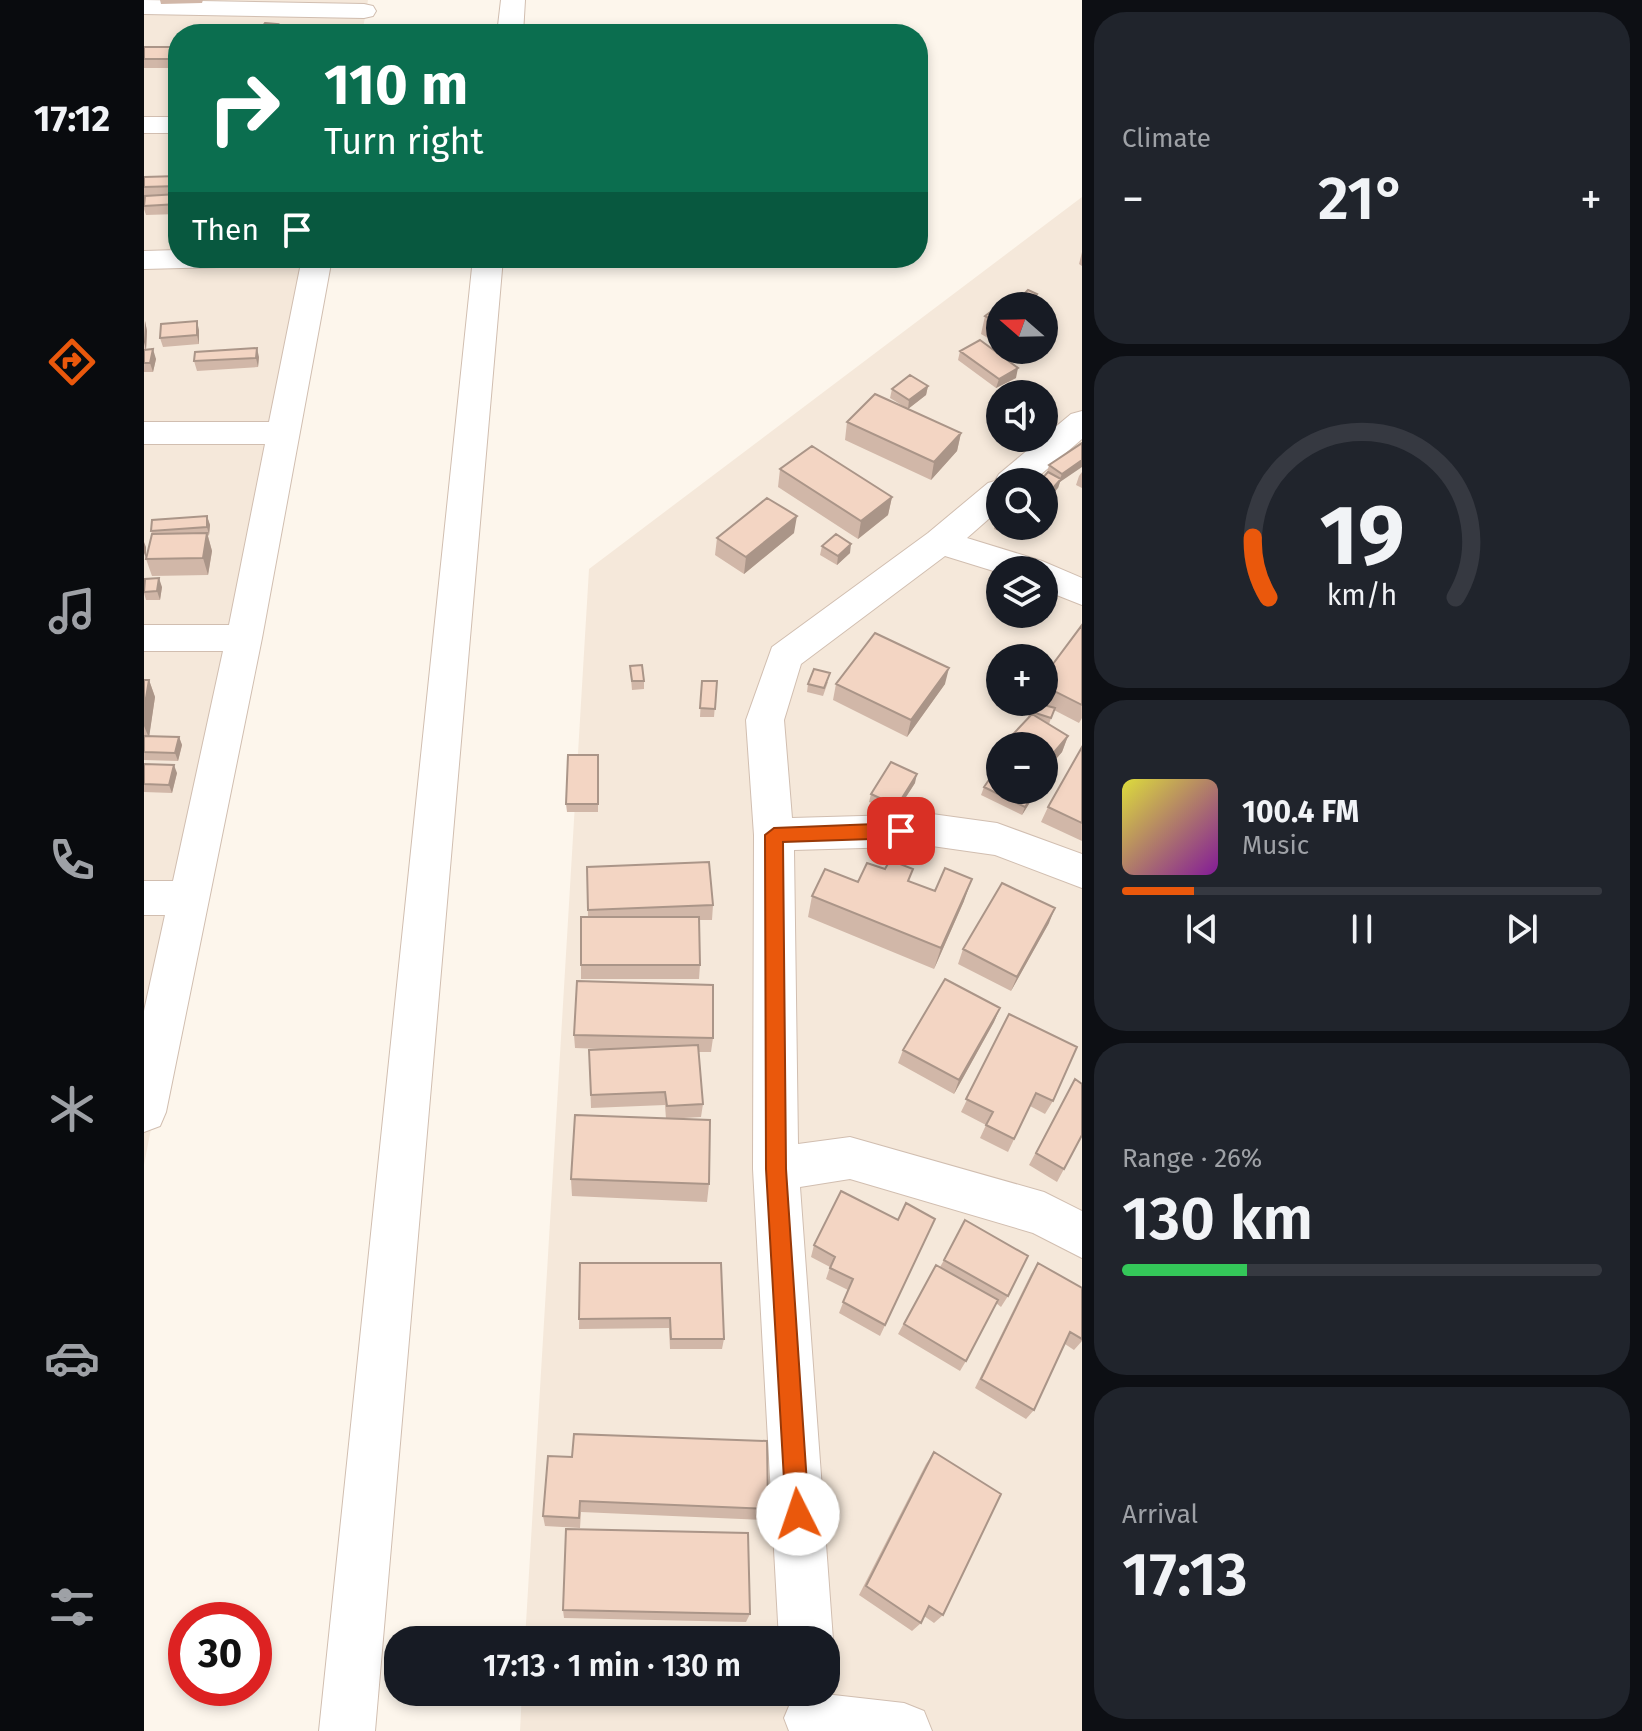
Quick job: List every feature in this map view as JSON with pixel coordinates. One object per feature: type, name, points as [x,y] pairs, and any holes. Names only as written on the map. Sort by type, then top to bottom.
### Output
[{"type":"street","points":[[511,24],[513,0]]},
{"type":"street","points":[[144,7],[363,15]]},
{"type":"street","points":[[144,125],[168,125]]},
{"type":"street","points":[[144,260],[168,259]]},
{"type":"street","points":[[144,1112],[244,638],[315,268]]},
{"type":"street","points":[[347,1731],[487,268]]},
{"type":"street","points":[[1028,468],[1082,422]]},
{"type":"street","points":[[144,433],[283,433]]},
{"type":"street","points":[[805,1626],[776,1169],[774,835],[765,720],[785,657],[940,542],[986,503]]},
{"type":"street","points":[[940,542],[986,556]]},
{"type":"street","points":[[1058,582],[1082,592]]},
{"type":"street","points":[[144,638],[244,638]]},
{"type":"street","points":[[774,835],[932,830],[997,839],[1082,871]]},
{"type":"street","points":[[144,898],[188,898]]},
{"type":"street","points":[[776,1169],[850,1158],[1044,1214],[1082,1236]]},
{"type":"street","points":[[810,1714],[904,1731]]},
{"type":"shaded area","points":[[144,0],[368,0],[364,24],[168,24],[168,268],[317,268],[144,1165]]},
{"type":"shaded area","points":[[1082,197],[1082,1731],[520,1731],[521,1706],[840,1706],[840,1626],[526,1626],[589,569]]},
{"type":"building","points":[[144,47],[168,47],[168,59],[144,59]]},
{"type":"building","points":[[168,176],[168,186],[144,187],[144,177]]},
{"type":"building","points":[[168,195],[168,205],[144,206],[145,196]]},
{"type":"building","points":[[197,321],[197,335],[160,338],[161,324]]},
{"type":"building","points":[[980,340],[986,344],[986,364],[1013,364],[1018,368],[999,379],[960,351]]},
{"type":"building","points":[[257,348],[256,358],[194,361],[195,352]]},
{"type":"building","points":[[153,349],[150,363],[144,363],[144,350]]},
{"type":"building","points":[[910,375],[928,386],[909,400],[892,389]]},
{"type":"building","points":[[875,394],[961,433],[934,462],[847,422]]},
{"type":"building","points":[[1082,443],[1082,460],[1062,474],[1058,468],[1049,465]]},
{"type":"building","points":[[812,446],[892,497],[861,521],[780,469]]},
{"type":"building","points":[[767,498],[797,516],[746,557],[717,538]]},
{"type":"building","points":[[207,516],[207,527],[151,531],[152,520]]},
{"type":"building","points":[[207,533],[203,558],[146,559],[152,534]]},
{"type":"building","points":[[836,534],[851,544],[838,556],[822,546]]},
{"type":"building","points":[[159,578],[157,591],[144,592],[145,579]]},
{"type":"building","points":[[1082,625],[1082,705],[1058,693],[1058,657]]},
{"type":"building","points":[[875,633],[949,668],[911,720],[836,684]]},
{"type":"building","points":[[642,665],[644,681],[632,681],[630,666]]},
{"type":"building","points":[[814,669],[830,673],[824,688],[808,684]]},
{"type":"building","points":[[144,680],[149,680],[144,710]]},
{"type":"building","points":[[702,681],[717,681],[715,709],[700,708]]},
{"type":"building","points":[[1030,716],[1035,716],[1068,736],[1058,748],[1058,732],[1015,732]]},
{"type":"building","points":[[144,736],[179,737],[175,753],[144,752]]},
{"type":"building","points":[[1082,747],[1082,823],[1048,807],[1058,804],[1058,789]]},
{"type":"building","points":[[568,755],[598,755],[598,804],[566,804]]},
{"type":"building","points":[[891,762],[917,774],[897,806],[871,794]]},
{"type":"building","points":[[144,764],[174,765],[169,785],[144,784]]},
{"type":"building","points":[[890,860],[913,869],[908,881],[935,891],[945,868],[972,879],[941,948],[812,896],[825,869],[858,882],[867,863],[885,869]]},
{"type":"building","points":[[709,862],[713,905],[588,910],[587,867]]},
{"type":"building","points":[[1002,883],[1055,908],[1017,977],[963,949]]},
{"type":"building","points":[[581,917],[699,917],[700,965],[581,965]]},
{"type":"building","points":[[945,979],[1000,1008],[959,1080],[903,1050]]},
{"type":"building","points":[[577,981],[713,985],[713,1038],[574,1035]]},
{"type":"building","points":[[1009,1014],[1077,1047],[1053,1101],[1036,1093],[1014,1139],[986,1125],[993,1112],[966,1099]]},
{"type":"building","points":[[698,1045],[703,1104],[667,1106],[665,1092],[591,1095],[589,1050]]},
{"type":"building","points":[[1075,1079],[1082,1084],[1082,1135],[1064,1169],[1036,1153]]},
{"type":"building","points":[[575,1115],[710,1120],[709,1184],[571,1179]]},
{"type":"building","points":[[841,1191],[898,1220],[906,1203],[935,1219],[885,1325],[843,1302],[853,1279],[830,1268],[835,1257],[814,1245]]},
{"type":"building","points":[[965,1220],[1028,1256],[1008,1296],[944,1260]]},
{"type":"building","points":[[580,1263],[721,1263],[724,1339],[671,1339],[670,1318],[579,1319]]},
{"type":"building","points":[[1038,1263],[1082,1288],[1082,1339],[1070,1332],[1034,1410],[981,1379]]},
{"type":"building","points":[[936,1265],[998,1300],[966,1361],[904,1324]]},
{"type":"building","points":[[574,1434],[767,1441],[768,1509],[580,1501],[579,1518],[543,1516],[548,1456],[572,1457]]},
{"type":"building","points":[[934,1452],[1001,1494],[943,1615],[929,1606],[921,1623],[866,1586]]},
{"type":"building","points":[[566,1529],[748,1533],[750,1614],[563,1610]]},
{"type":"route","points":[[798,1514],[776,1169],[774,835],[901,831]]}]
